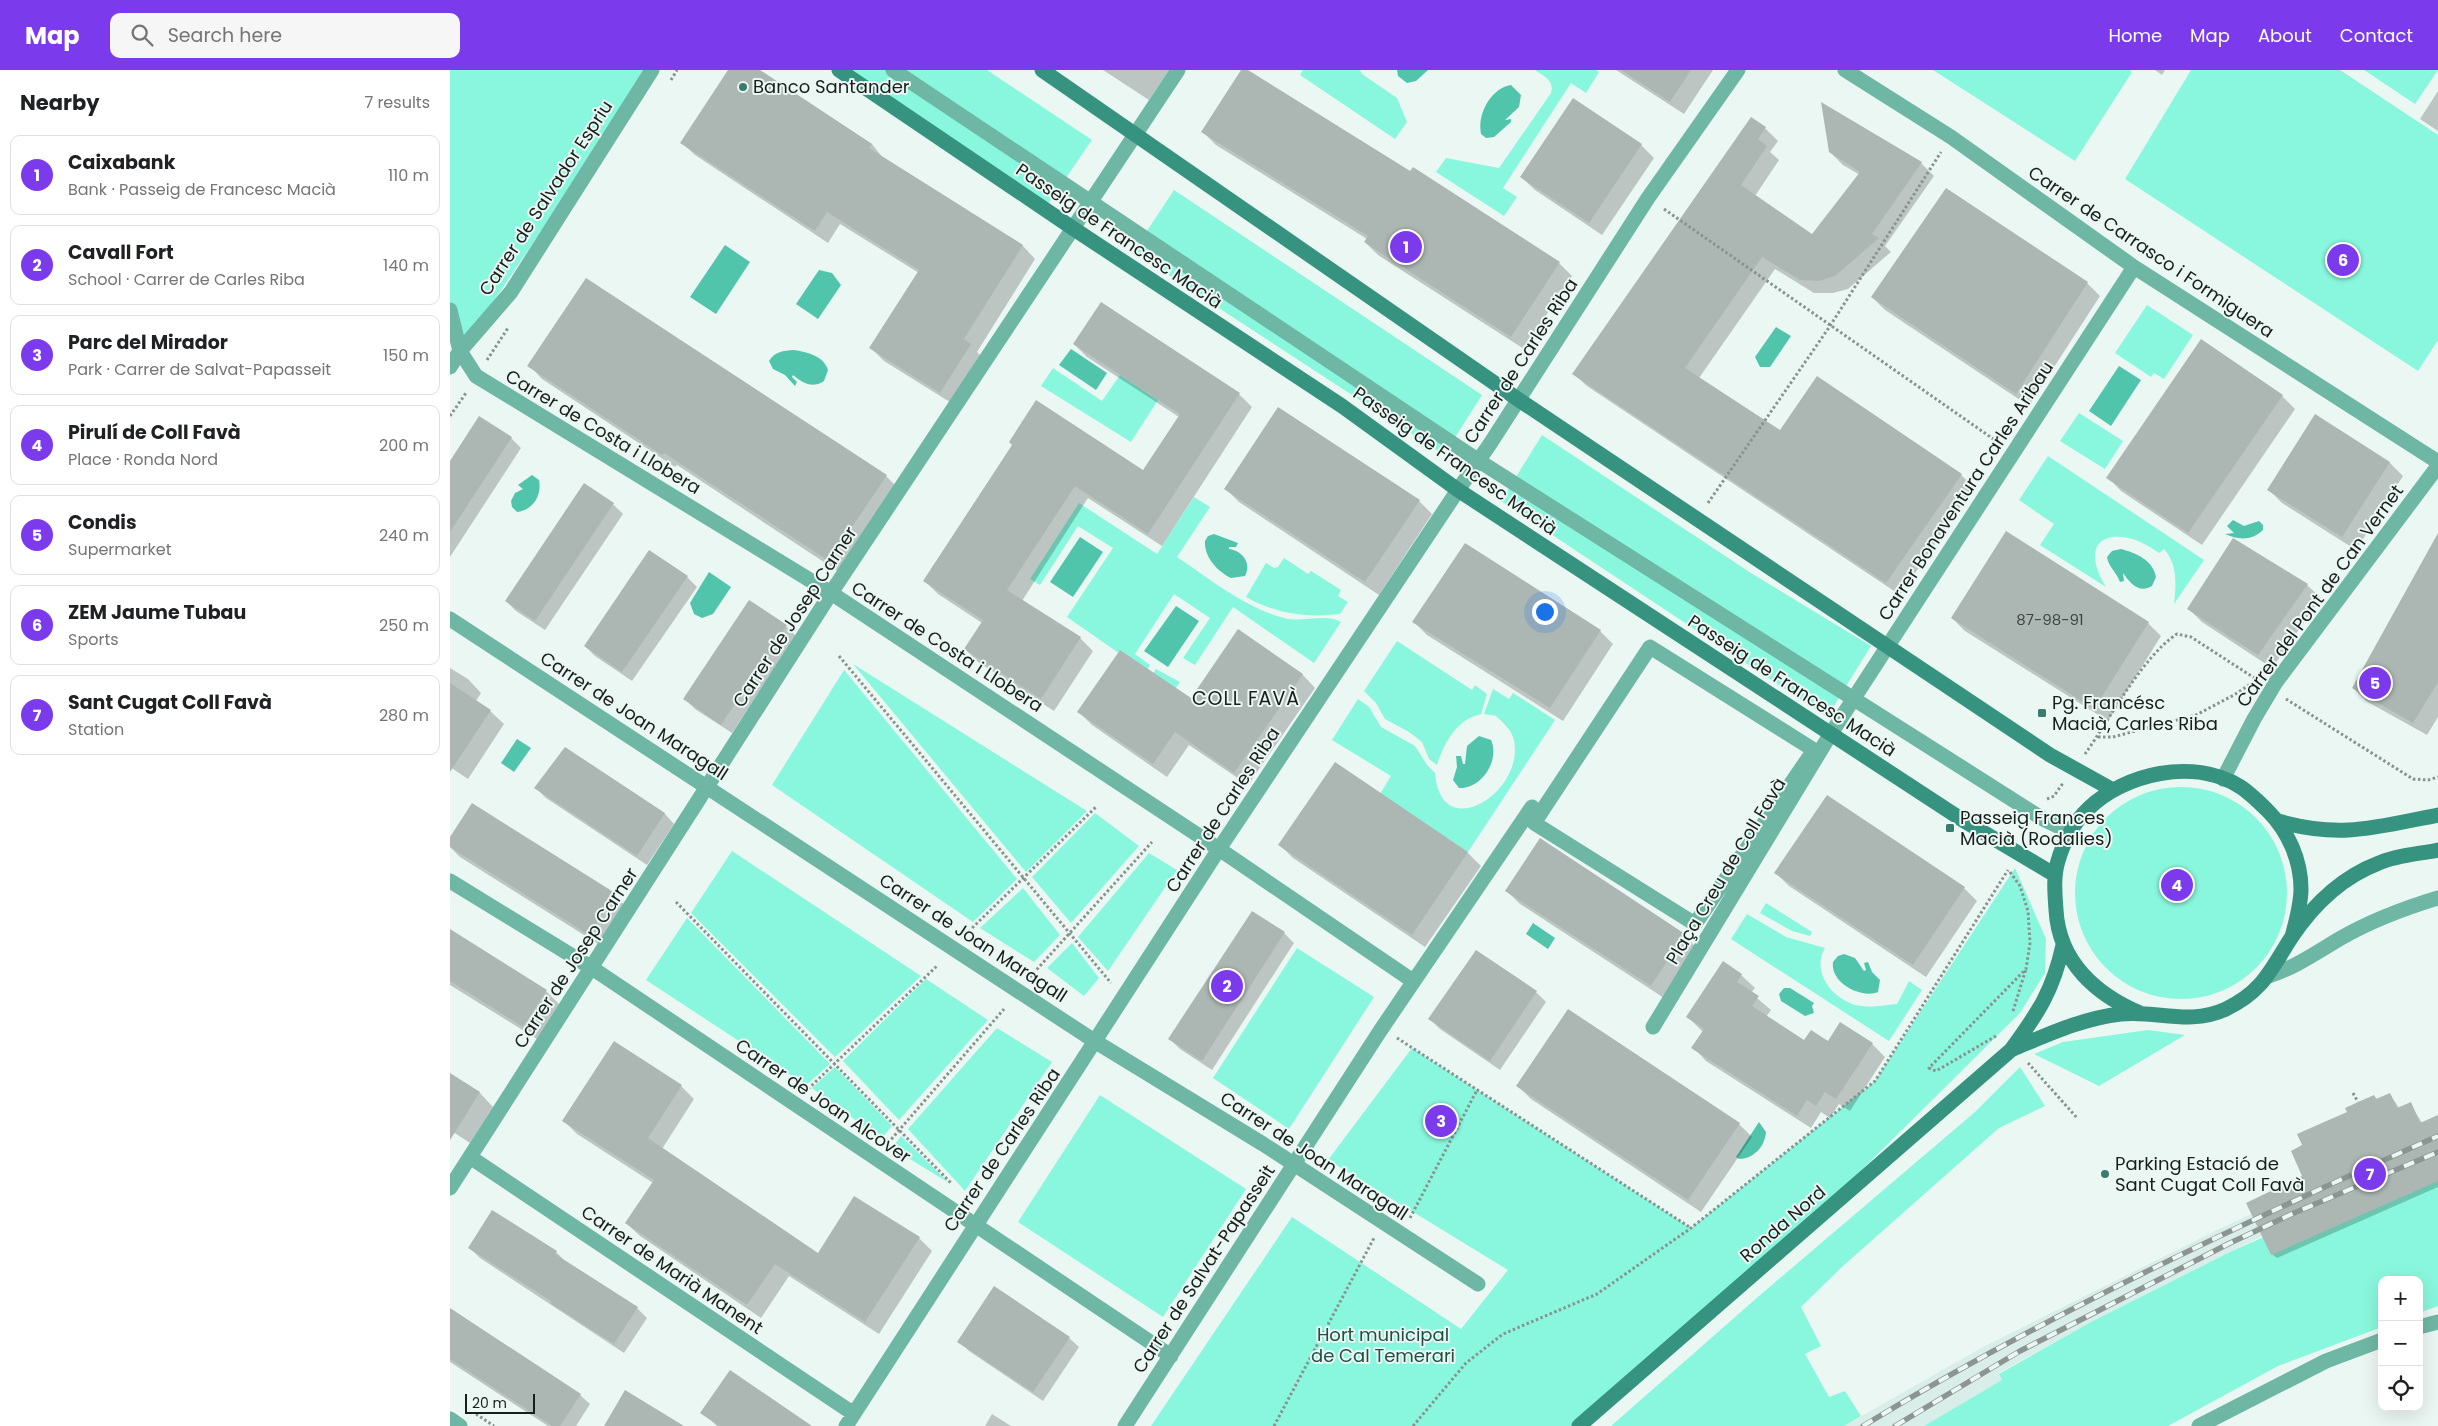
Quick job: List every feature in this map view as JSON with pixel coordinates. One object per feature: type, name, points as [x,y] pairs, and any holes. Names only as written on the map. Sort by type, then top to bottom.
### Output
[{"type":"street","name":"Carrer de Salvador Espriu","points":[[450,367],[460,351],[511,292],[652,70]]},
{"type":"street","name":"Passeig de Francesc Macià","points":[[839,70],[1074,229],[1342,406],[1458,490],[1960,819],[2020,852],[2056,875]]},
{"type":"street","name":"Passeig de Francesc Macià","points":[[893,70],[1479,461],[2043,819],[2070,832]]},
{"type":"street","points":[[1042,70],[1519,400],[2050,755],[2113,790]]},
{"type":"street","name":"Carrer de Josep Carner","points":[[450,1188],[831,594],[1178,70]]},
{"type":"street","name":"Carrer de Carles Riba","points":[[850,1420],[974,1225],[1096,1042],[1219,849],[1479,461],[1648,198],[1738,70]]},
{"type":"street","name":"Carrer de Carrasco i Formiguera","points":[[1845,70],[1951,137],[2134,267],[2438,464]]},
{"type":"street","name":"Carrer Bonaventura Carles Aribau","points":[[1830,734],[1889,647],[2012,452],[2134,267]]},
{"type":"street","name":"Carrer de Costa i Llobera","points":[[450,310],[460,351],[476,376],[831,594],[1219,849],[1413,982]]},
{"type":"street","name":"Carrer del Pont de Can Vernet","points":[[2223,779],[2254,719],[2276,682],[2438,464]]},
{"type":"street","name":"Carrer de Joan Maragall","points":[[450,619],[708,786],[1096,1042],[1293,1164],[1478,1284]]},
{"type":"street","points":[[1650,647],[1814,750],[1694,924],[1534,823],[1650,647]]},
{"type":"street","name":"Plaça Creu de Coll Favà","points":[[1653,1027],[1830,734]]},
{"type":"street","name":"Ronda Nord","points":[[2142,1014],[2112,1000],[2090,984],[2062,945],[2056,918],[2056,875],[2058,862],[2070,832],[2088,809],[2113,790],[2139,778],[2166,773],[2197,772],[2240,786],[2278,821],[2294,851],[2299,869],[2300,907],[2292,937]]},
{"type":"street","points":[[1413,982],[1532,807]]},
{"type":"street","name":"Ronda Nord","points":[[2278,821],[2306,829],[2344,832],[2433,815]]},
{"type":"street","name":"Ronda Nord","points":[[2011,1050],[2056,1031],[2098,1018],[2122,1014],[2142,1014],[2185,1018],[2224,1009],[2247,997],[2269,976],[2292,937],[2332,889],[2352,876],[2380,862],[2438,850]]},
{"type":"street","name":"Carrer de Joan Alcover","points":[[450,881],[592,968],[1172,1356]]},
{"type":"street","points":[[2269,976],[2295,967],[2342,937],[2371,923],[2402,909],[2438,898]]},
{"type":"street","name":"Ronda Nord","points":[[1579,1426],[2011,1050],[2042,1007],[2054,980],[2062,945]]},
{"type":"street","name":"Carrer de Salvat-Papasseit","points":[[1125,1426],[1172,1356],[1293,1164],[1413,982]]},
{"type":"street","name":"Carrer de Marià Manent","points":[[470,1157],[850,1420]]},
{"type":"street","points":[[2423,1326],[2438,1322]]},
{"type":"street","points":[[2198,1426],[2326,1361],[2378,1342]]},
{"type":"street","points":[[450,1420],[460,1426]]},
{"type":"path","points":[[1698,518],[1830,326],[1951,137]]},
{"type":"path","points":[[1648,198],[2012,452]]},
{"type":"path","points":[[839,656],[1113,985]]},
{"type":"path","points":[[2097,737],[2113,737],[2196,715],[2234,695],[2256,680]]},
{"type":"path","points":[[964,936],[1097,806]]},
{"type":"path","points":[[1029,979],[1152,842]]},
{"type":"path","points":[[1413,1426],[1466,1363],[1503,1334],[1597,1294],[1691,1228],[1875,1081],[2020,852]]},
{"type":"path","points":[[2008,870],[2020,886],[2028,911],[2030,943],[2026,968],[2011,1020]]},
{"type":"path","points":[[676,902],[900,1129],[957,1190]]},
{"type":"path","points":[[807,1089],[938,965]]},
{"type":"path","points":[[2000,1033],[1936,1071],[1929,1068],[2026,968]]},
{"type":"path","points":[[881,1150],[1004,1010]]},
{"type":"path","points":[[1381,1030],[1691,1228]]},
{"type":"path","points":[[2024,1059],[2078,1119]]},
{"type":"path","points":[[1402,1234],[1477,1090]]},
{"type":"path","points":[[2353,1093],[2358,1102]]},
{"type":"path","points":[[1274,1426],[1383,1222]]},
{"type":"shaded area","points":[[1397,70],[1428,70],[1416,81],[1407,83],[1398,76]]},
{"type":"shaded area","points":[[1511,85],[1521,95],[1519,107],[1505,120],[1511,119],[1511,122],[1494,137],[1486,138],[1481,134],[1480,126],[1483,110],[1497,91]]},
{"type":"shaded area","points":[[725,245],[750,262],[716,314],[690,297]]},
{"type":"shaded area","points":[[819,270],[832,273],[841,285],[818,319],[796,304]]},
{"type":"shaded area","points":[[1776,327],[1791,336],[1770,367],[1760,367],[1755,357]]},
{"type":"shaded area","points":[[1071,349],[1107,373],[1096,390],[1059,365]]},
{"type":"shaded area","points":[[794,350],[809,354],[823,361],[828,370],[824,381],[812,385],[793,375],[792,377],[797,382],[795,386],[785,375],[773,369],[769,361],[774,355],[783,351]]},
{"type":"shaded area","points":[[2119,366],[2141,380],[2111,426],[2089,411]]},
{"type":"shaded area","points":[[532,475],[539,480],[538,497],[528,508],[517,512],[512,507],[511,501],[515,493],[523,489],[518,485]]},
{"type":"shaded area","points":[[2233,520],[2244,526],[2259,521],[2263,525],[2263,530],[2250,538],[2230,536],[2225,534],[2234,533],[2227,526]]},
{"type":"shaded area","points":[[1214,534],[1238,543],[1236,547],[1229,547],[1229,549],[1238,552],[1244,558],[1247,566],[1245,576],[1231,578],[1212,563],[1205,547],[1205,541],[1208,536]]},
{"type":"shaded area","points":[[1080,537],[1103,552],[1073,597],[1050,582]]},
{"type":"shaded area","points":[[2121,549],[2138,555],[2148,562],[2156,577],[2152,586],[2143,589],[2139,588],[2132,584],[2123,573],[2124,581],[2120,582],[2107,557],[2112,551]]},
{"type":"shaded area","points":[[709,572],[731,587],[713,614],[702,618],[694,614],[690,603]]},
{"type":"shaded area","points":[[1176,606],[1199,621],[1168,667],[1144,651]]},
{"type":"shaded area","points":[[1479,736],[1491,740],[1493,756],[1491,764],[1482,779],[1475,784],[1459,788],[1453,780],[1457,767],[1456,756],[1461,756],[1463,764],[1465,764],[1467,746]]},
{"type":"shaded area","points":[[517,739],[531,748],[514,772],[501,763]]},
{"type":"shaded area","points":[[1533,923],[1555,938],[1548,949],[1526,934]]},
{"type":"shaded area","points":[[1844,954],[1855,958],[1864,971],[1866,970],[1864,963],[1868,962],[1872,972],[1880,980],[1878,992],[1871,994],[1863,993],[1848,988],[1841,983],[1833,970],[1833,962],[1838,956]]},
{"type":"shaded area","points":[[1784,988],[1790,988],[1814,1003],[1812,1006],[1814,1013],[1805,1016],[1781,1001],[1779,994]]},
{"type":"shaded area","points":[[1759,1122],[1766,1132],[1761,1147],[1749,1157],[1739,1159],[1736,1157]]},
{"type":"shaded area","points":[[2364,1162],[2262,1236],[2091,1322],[1999,1373],[2002,1380],[1924,1426],[1844,1426],[1983,1347],[2217,1230]]},
{"type":"green space","points":[[450,70],[650,70],[460,351],[450,310]]},
{"type":"green space","points":[[851,70],[987,70],[1092,140],[1048,204]]},
{"type":"green space","points":[[1303,70],[1360,70],[1362,74],[1397,98],[1407,122],[1395,139],[1300,75]]},
{"type":"green space","points":[[1535,70],[1596,70],[1599,72],[1586,93],[1571,83],[1503,188],[1517,197],[1504,216],[1436,172],[1446,158],[1499,168],[1551,93],[1550,82],[1545,76]]},
{"type":"green space","points":[[1933,70],[2130,70],[2132,72],[2075,161]]},
{"type":"green space","points":[[2191,70],[2340,70],[2438,135],[2438,340],[2418,371],[2125,179]]},
{"type":"green space","points":[[2364,70],[2438,70],[2415,104]]},
{"type":"green space","points":[[1174,190],[1482,395],[1444,455],[1133,252]]},
{"type":"green space","points":[[2147,305],[2193,335],[2164,379],[2154,373],[2151,377],[2115,353]]},
{"type":"green space","points":[[1053,368],[1102,401],[1120,375],[1158,400],[1131,442],[1041,386]]},
{"type":"green space","points":[[2079,413],[2123,441],[2105,469],[2060,441]]},
{"type":"green space","points":[[1542,435],[1751,573],[1871,646],[1827,717],[1501,501]]},
{"type":"green space","points":[[2048,456],[2204,560],[2174,604],[2174,568],[2169,555],[2164,549],[2159,553],[2130,538],[2117,537],[2106,539],[2098,545],[2095,555],[2097,569],[2106,587],[2040,545],[2054,524],[2019,500]]},
{"type":"green space","points":[[1194,497],[1210,507],[1177,557],[1228,592],[1269,613],[1291,619],[1328,618],[1341,622],[1314,663],[1233,607],[1195,665],[1183,658],[1210,618],[1174,594],[1135,654],[1150,665],[1146,672],[1067,617],[1113,548],[1078,526],[1040,585],[1030,579],[1079,503],[1157,554]]},
{"type":"green space","points":[[1284,558],[1308,574],[1311,571],[1341,590],[1338,596],[1348,602],[1340,614],[1304,615],[1280,611],[1246,597],[1266,563],[1274,568],[1278,567]]},
{"type":"green space","points":[[1397,641],[1472,690],[1475,685],[1487,694],[1481,714],[1465,721],[1458,727],[1443,748],[1437,765],[1429,759],[1422,742],[1409,732],[1385,719],[1376,703],[1364,691]]},
{"type":"green space","points":[[853,664],[1087,811],[1026,872]]},
{"type":"green space","points":[[1156,669],[1180,682],[1174,691],[1151,676]]},
{"type":"green space","points":[[844,670],[1017,879],[973,922],[772,785]]},
{"type":"green space","points":[[1493,689],[1509,699],[1513,693],[1555,720],[1468,852],[1380,794],[1391,776],[1332,740],[1358,699],[1369,707],[1381,727],[1415,746],[1427,765],[1435,773],[1441,795],[1452,806],[1467,808],[1482,803],[1497,791],[1508,775],[1514,757],[1513,737],[1506,725],[1496,716],[1484,714]]},
{"type":"green space","points":[[2171,787],[2191,787],[2212,791],[2231,799],[2256,818],[2269,834],[2279,852],[2285,872],[2287,893],[2285,914],[2279,934],[2269,952],[2256,968],[2231,987],[2212,995],[2191,999],[2171,999],[2150,995],[2131,987],[2114,975],[2099,960],[2087,943],[2079,924],[2075,903],[2075,883],[2079,862],[2087,843],[2099,826],[2114,811],[2131,799],[2150,791]]},
{"type":"green space","points":[[1095,813],[1139,846],[1071,923],[1032,877]]},
{"type":"green space","points":[[732,851],[921,976],[835,1057],[691,913]]},
{"type":"green space","points":[[1149,853],[1177,870],[1108,971],[1078,937]]},
{"type":"green space","name":"Hort municipal de Cal Temerari","points":[[2015,868],[2046,939],[2045,973],[2020,1013],[1771,1260],[1579,1426],[1151,1426],[1292,1217],[1461,1329],[1508,1270],[1328,1160],[1412,1048],[1691,1228],[1875,1081]]},
{"type":"green space","points":[[1023,888],[1060,935],[1034,962],[980,928]]},
{"type":"green space","points":[[1766,903],[1812,932],[1810,936],[1792,931],[1760,913]]},
{"type":"green space","points":[[1747,914],[1786,937],[1825,948],[1821,958],[1823,977],[1834,993],[1852,1004],[1870,1007],[1897,1004],[1909,981],[1922,990],[1889,1041],[1731,939]]},
{"type":"green space","points":[[687,918],[830,1064],[806,1085],[646,980]]},
{"type":"green space","points":[[1072,943],[1099,978],[1084,996],[1047,968]]},
{"type":"green space","points":[[1297,948],[1374,997],[1289,1129],[1213,1078]]},
{"type":"green space","points":[[926,979],[988,1020],[899,1120],[843,1061]]},
{"type":"green space","points":[[997,1028],[1052,1062],[965,1191],[908,1129]]},
{"type":"green space","points":[[2148,1030],[2185,1035],[2099,1086],[2034,1054],[2063,1042]]},
{"type":"green space","points":[[835,1067],[892,1126],[881,1139],[812,1088]]},
{"type":"green space","points":[[2020,1067],[2045,1106],[1999,1128],[1843,1266],[1801,1307],[1821,1346],[1805,1354],[1829,1397],[1845,1391],[1861,1416],[1844,1426],[1611,1426],[1759,1296],[1975,1112]]},
{"type":"green space","points":[[1100,1095],[1246,1189],[1163,1317],[1018,1222]]},
{"type":"green space","points":[[901,1136],[949,1183],[892,1148]]},
{"type":"green space","points":[[2438,1160],[2438,1306],[2423,1312],[2423,1276],[2378,1276],[2378,1328],[2278,1366],[2168,1426],[1924,1426],[2002,1380],[1999,1374],[2091,1322],[2230,1252]]},
{"type":"building","points":[[728,70],[760,70],[872,144],[869,148],[1023,245],[964,339],[971,344],[940,393],[869,348],[919,270],[827,212],[815,231],[680,143]]},
{"type":"building","points":[[1241,70],[1248,70],[1410,171],[1413,167],[1560,262],[1511,337],[1364,242],[1368,236],[1201,132]]},
{"type":"building","points":[[1621,70],[1691,70],[1670,102]]},
{"type":"building","points":[[1573,98],[1642,144],[1589,223],[1520,177]]},
{"type":"building","points":[[1821,102],[1922,162],[1872,234],[1879,238],[1835,276],[1819,281],[1800,280],[1762,257],[1685,368],[1780,430],[1817,376],[1962,474],[1886,583],[1572,374],[1751,117],[1766,127],[1758,139],[1767,146],[1741,185],[1812,234],[1860,172],[1829,152]]},
{"type":"building","points":[[1946,188],[2088,282],[2016,394],[1871,297]]},
{"type":"building","points":[[586,278],[887,475],[829,561],[664,453],[662,455],[527,366]]},
{"type":"building","points":[[1101,302],[1240,393],[1148,534],[1075,486],[1007,590],[1081,637],[1041,699],[964,649],[983,620],[923,581],[1012,445],[1009,442],[1036,400],[1143,470],[1180,414],[1073,344]]},
{"type":"building","points":[[2201,339],[2283,395],[2188,533],[2106,478]]},
{"type":"building","points":[[1278,407],[1420,500],[1365,582],[1224,489]]},
{"type":"building","points":[[2315,414],[2390,462],[2342,537],[2267,490]]},
{"type":"building","points":[[479,416],[512,437],[450,532],[450,461]]},
{"type":"building","points":[[584,483],[614,503],[535,621],[505,601]]},
{"type":"building","points":[[2006,531],[2149,622],[2094,709],[1951,618]]},
{"type":"building","points":[[2438,533],[2438,682],[2413,723],[2352,688]]},
{"type":"building","points":[[2233,538],[2308,584],[2258,655],[2187,609]]},
{"type":"building","points":[[1465,543],[1601,630],[1550,708],[1412,622]]},
{"type":"building","points":[[649,550],[688,576],[622,672],[584,646]]},
{"type":"building","points":[[749,600],[787,625],[721,725],[683,699]]},
{"type":"building","points":[[1238,629],[1303,674],[1234,773],[1175,732],[1153,764],[1077,712],[1120,650],[1191,698]]},
{"type":"building","points":[[450,683],[491,710],[450,772]]},
{"type":"building","points":[[565,747],[665,813],[637,856],[534,788]]},
{"type":"building","points":[[1335,762],[1468,852],[1412,935],[1278,845]]},
{"type":"building","points":[[1827,795],[1965,887],[1913,965],[1774,873]]},
{"type":"building","points":[[472,803],[615,893],[589,935],[450,847],[450,837]]},
{"type":"building","points":[[1540,838],[1685,934],[1651,986],[1505,891]]},
{"type":"building","points":[[1252,911],[1285,932],[1202,1061],[1168,1039]]},
{"type":"building","points":[[450,929],[547,990],[523,1027],[450,981]]},
{"type":"building","points":[[1476,950],[1537,991],[1490,1061],[1428,1019]]},
{"type":"building","points":[[1723,961],[1742,974],[1737,982],[1759,996],[1752,1006],[1804,1040],[1811,1030],[1828,1041],[1840,1022],[1873,1043],[1836,1099],[1825,1092],[1816,1106],[1807,1100],[1797,1116],[1691,1048],[1704,1029],[1686,1017]]},
{"type":"building","points":[[1568,1009],[1740,1123],[1688,1200],[1516,1086]]},
{"type":"building","points":[[614,1041],[682,1085],[648,1138],[818,1253],[854,1196],[920,1237],[865,1322],[775,1264],[747,1305],[625,1223],[654,1180],[562,1121]]},
{"type":"building","points":[[450,1073],[480,1092],[450,1140]]},
{"type":"building","points":[[2390,1093],[2397,1108],[2411,1102],[2420,1123],[2438,1115],[2438,1181],[2271,1255],[2246,1203],[2302,1176],[2291,1151],[2302,1145],[2297,1134],[2347,1112],[2345,1108],[2374,1095],[2376,1099]]},
{"type":"building","points":[[492,1210],[557,1251],[555,1254],[638,1307],[614,1344],[468,1248]]},
{"type":"building","points":[[994,1286],[1070,1337],[1033,1392],[957,1342]]},
{"type":"building","points":[[450,1308],[581,1394],[560,1426],[552,1426],[450,1359]]},
{"type":"building","points":[[730,1370],[812,1426],[719,1426],[700,1413]]},
{"type":"building","points":[[625,1390],[684,1426],[604,1426]]},
{"type":"railway","points":[[1863,1426],[1932,1385],[2074,1308],[2291,1202],[2438,1136]]},
{"type":"railway","points":[[1895,1426],[2020,1351],[2228,1244],[2294,1213],[2438,1152]]},
{"type":"place","name":"Banco Santander","points":[[743,87]]},
{"type":"place","name":"Caixabank","points":[[1406,247]]},
{"type":"place","name":"ZEM Jaume Tubau","points":[[2343,260]]},
{"type":"place","name":"Condis","points":[[2375,683]]},
{"type":"place","name":"Pg. Francésc Macià, Carles Riba","points":[[2042,713]]},
{"type":"place","name":"Passeig Frances Macià (Rodalies)","points":[[1950,828]]},
{"type":"place","name":"Pirulí de Coll Favà","points":[[2177,885]]},
{"type":"place","name":"Cavall Fort","points":[[1227,986]]},
{"type":"place","name":"Parc del Mirador","points":[[1441,1121]]},
{"type":"place","name":"Parking Estació de Sant Cugat Coll Favà","points":[[2105,1174]]},
{"type":"place","name":"Sant Cugat Coll Favà","points":[[2370,1174]]},
{"type":"district","name":"COLL FAVÀ","points":[[1246,698]]}]
